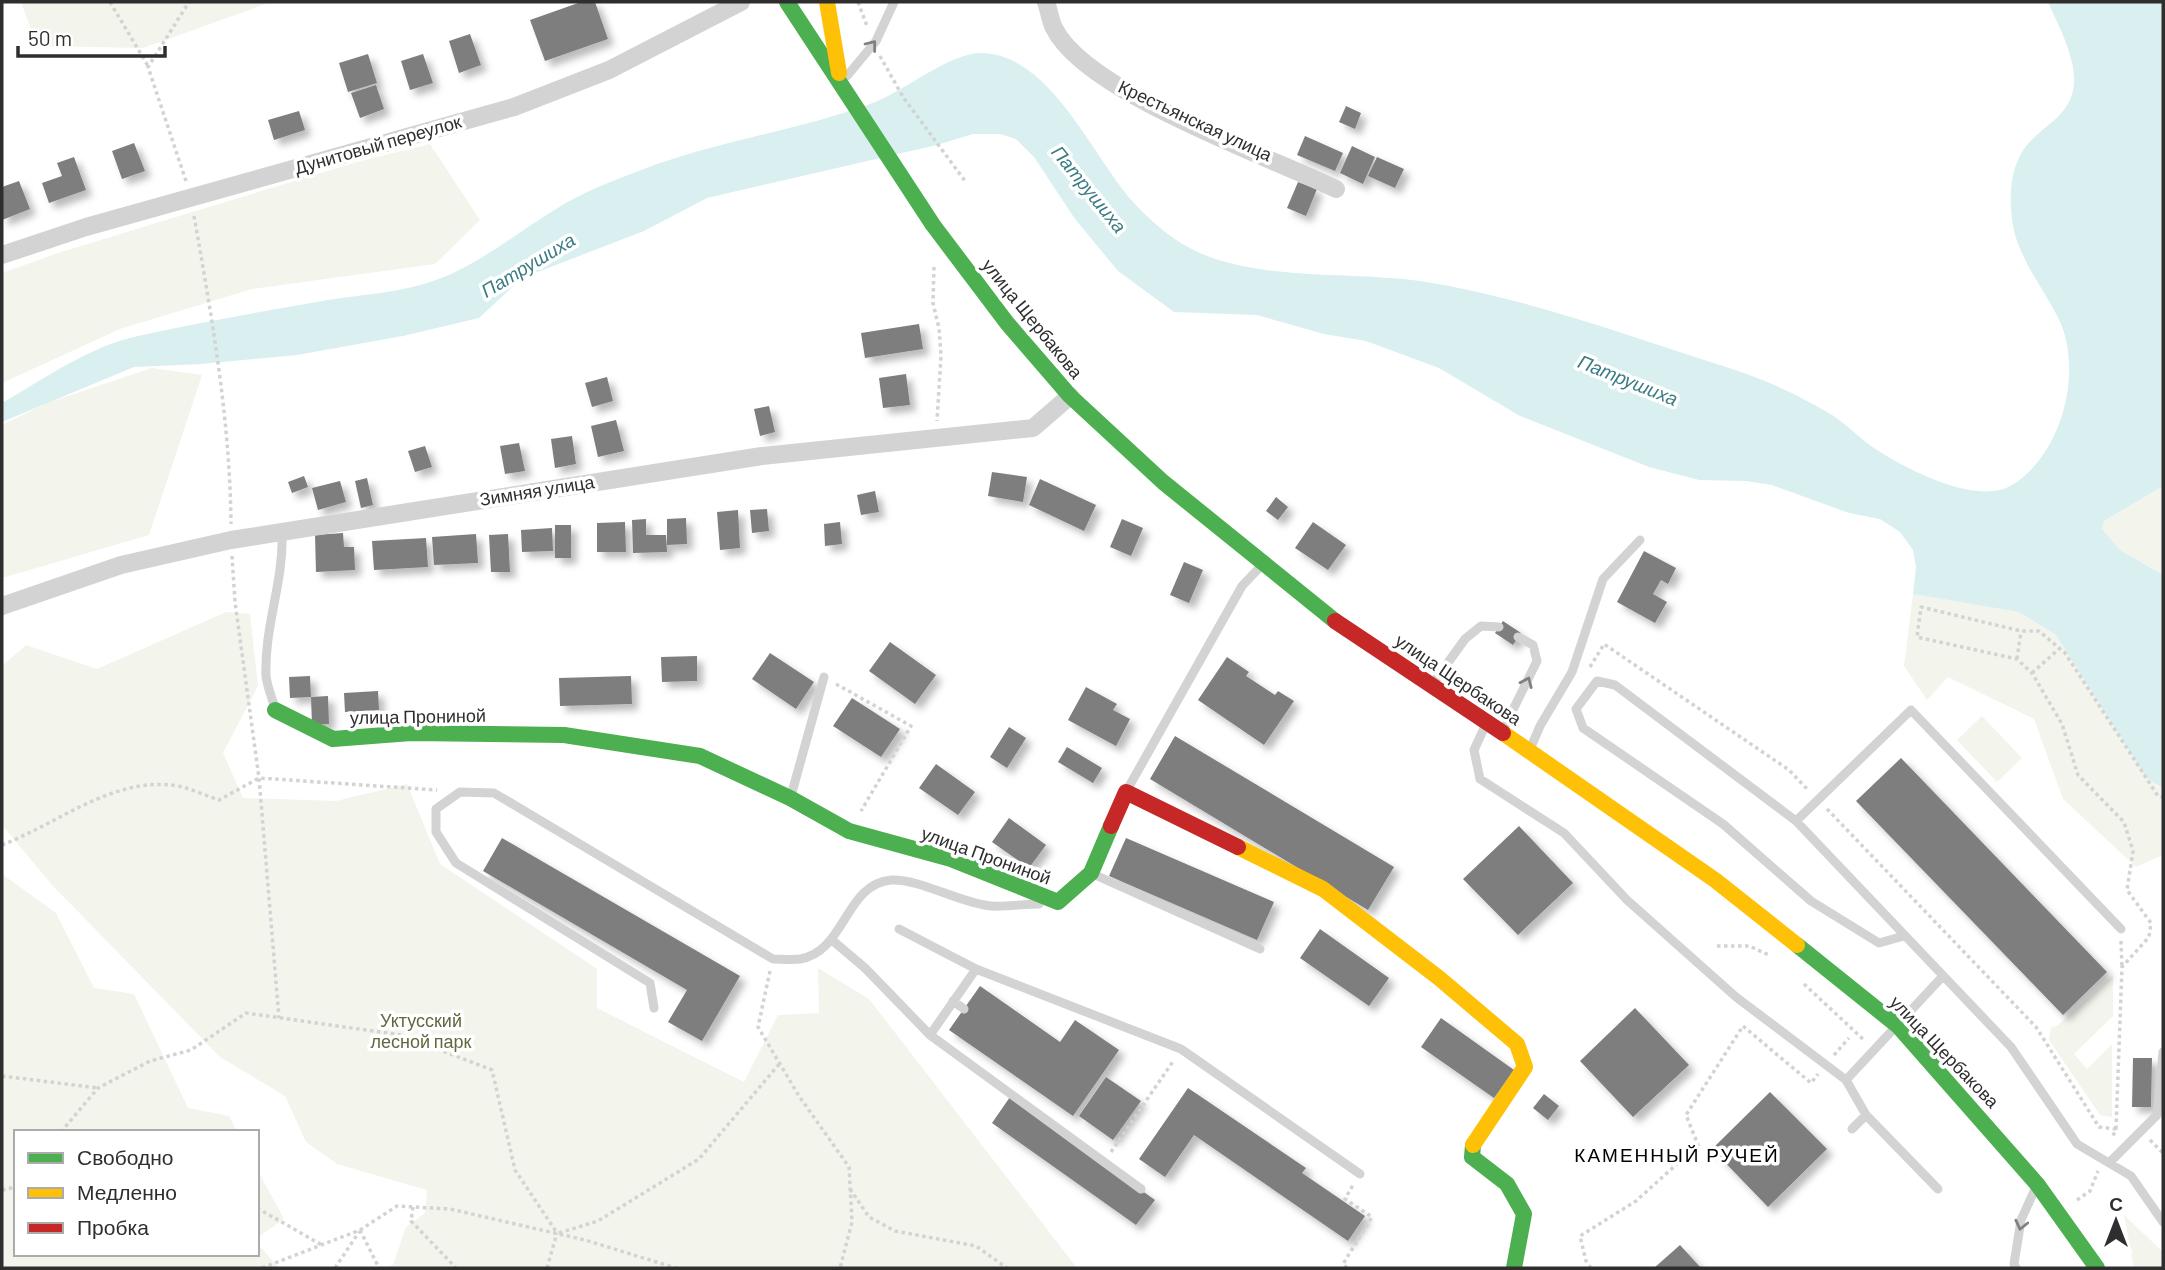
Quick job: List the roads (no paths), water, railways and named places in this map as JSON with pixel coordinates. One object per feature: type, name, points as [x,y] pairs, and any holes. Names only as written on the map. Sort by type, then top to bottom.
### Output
[{"type":"main road","name":"улица Щербакова","points":[[787,2],[933,225],[1007,323],[1070,396],[1163,482],[1319,611],[1433,684],[1715,880],[1898,1026],[2037,1184],[2096,1268]]},
{"type":"main road","name":"улица Щербакова","points":[[827,2],[841,83]]},
{"type":"main road","name":"улица Прониной","points":[[275,710],[333,739],[411,733],[564,735],[700,756],[790,798],[849,831],[951,859],[1058,902],[1091,873],[1126,792]]},
{"type":"main road","points":[[1126,792],[1232,841],[1323,889],[1439,978],[1517,1044],[1525,1067],[1474,1140],[1472,1157],[1507,1184],[1524,1214],[1514,1268]]},
{"type":"street","name":"Дунитовый переулок","points":[[2,255],[86,227],[514,107],[609,70],[741,2]]},
{"type":"street","name":"Крестьянская улица","points":[[1046,2],[1054,29],[1086,64],[1129,94],[1336,189]]},
{"type":"street","name":"Зимняя улица","points":[[2,606],[121,565],[231,540],[762,456],[1033,428],[1070,396]]},
{"type":"lane","points":[[841,83],[876,41],[894,2]]},
{"type":"lane","points":[[275,710],[266,677],[271,613],[283,555],[282,533]]},
{"type":"lane","points":[[1529,752],[1539,726],[1572,672],[1603,579],[1640,540]]},
{"type":"lane","points":[[1126,792],[1242,586],[1262,565]]},
{"type":"lane","points":[[1433,684],[1465,639],[1480,626],[1500,627]]},
{"type":"lane","points":[[1501,733],[1537,661],[1532,645],[1518,637]]},
{"type":"lane","points":[[790,798],[824,677]]},
{"type":"lane","points":[[1904,936],[1879,943],[1811,901],[1723,824],[1583,728],[1576,709],[1597,681],[1615,685],[1796,821],[2011,1047],[2077,1144],[2132,1176],[2163,1222]]},
{"type":"lane","points":[[1796,821],[1911,710],[2121,929]]},
{"type":"lane","points":[[1486,723],[1474,750],[1480,779],[1564,833],[1627,900],[1736,997],[1846,1080],[1866,1115],[1938,1189]]},
{"type":"lane","points":[[654,1008],[650,983],[456,863],[436,832],[436,809],[460,792],[494,793],[773,959],[802,959],[821,950],[832,940],[856,902],[872,886],[892,880],[989,906],[1058,902]]},
{"type":"lane","points":[[1091,873],[1260,949]]},
{"type":"lane","points":[[899,929],[976,969],[1181,1049],[1360,1174]]},
{"type":"lane","points":[[832,940],[865,968],[930,1035],[1141,1189]]},
{"type":"lane","points":[[930,1035],[976,969]]},
{"type":"lane","points":[[1846,1080],[1943,976]]},
{"type":"lane","points":[[953,1001],[964,1009]]},
{"type":"lane","points":[[2109,1163],[2157,1115],[2163,1052]]},
{"type":"lane","points":[[1852,1129],[1866,1115]]},
{"type":"lane","points":[[2017,1268],[2014,1264],[2021,1220],[2037,1184]]},
{"type":"water","name":"Патрушиха","points":[[2048,2],[2163,2],[2163,486],[2104,521],[2102,529],[2120,550],[2163,575],[2163,789],[2146,777],[2056,635],[2019,612],[1913,594],[1916,567],[1913,550],[1900,532],[1880,519],[1849,513],[1772,485],[1746,481],[1699,480],[1649,467],[1520,416],[1439,368],[1366,341],[1324,334],[1257,315],[1174,312],[1118,271],[1075,219],[1034,157],[1016,139],[1000,134],[973,134],[937,145],[707,198],[644,231],[522,278],[479,318],[403,336],[297,355],[134,367],[2,422],[2,403],[102,347],[185,326],[328,300],[401,290],[442,278],[476,261],[566,203],[610,182],[672,159],[814,122],[870,104],[956,59],[982,53],[1007,58],[1030,71],[1069,112],[1119,185],[1141,210],[1174,238],[1213,258],[1270,271],[1420,281],[1498,297],[1574,318],[1765,381],[1827,412],[1871,446],[1901,464],[1960,488],[1997,491],[2012,485],[2029,472],[2043,454],[2055,435],[2068,390],[2067,345],[2061,324],[2020,249],[2013,227],[2011,203],[2013,178],[2020,155],[2064,109],[2072,94],[2074,71],[2071,59]]},
{"type":"district","name":"КАМЕННЫЙ РУЧЕЙ","points":[[1677,1155]]},
{"type":"park label","name":"Уктусский лесной парк","points":[[421,1031]]}]
